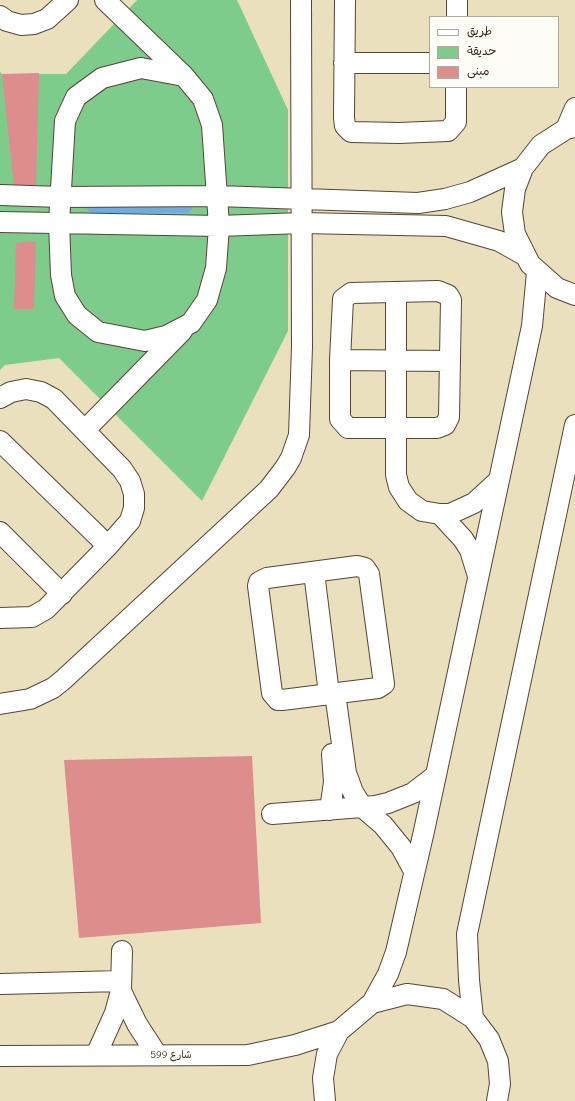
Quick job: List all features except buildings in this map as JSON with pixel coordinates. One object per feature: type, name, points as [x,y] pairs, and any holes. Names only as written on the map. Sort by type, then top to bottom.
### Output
[{"type":"street","points":[[0,16],[8,21],[21,25],[34,24],[47,19],[68,0]]},
{"type":"street","points":[[85,430],[191,323],[207,300],[216,268],[219,226],[212,125],[203,99],[184,76],[105,0]]},
{"type":"street","points":[[0,704],[30,699],[48,691],[63,680],[269,489],[285,468],[299,435],[302,347],[303,200],[300,0]]},
{"type":"street","points":[[345,0],[344,118],[348,129],[355,133],[444,133],[452,129],[456,118],[456,88]]},
{"type":"street","points":[[456,0],[456,16]]},
{"type":"street","points":[[344,63],[429,63]]},
{"type":"street","points":[[184,76],[141,68],[102,78],[76,97],[65,121],[59,223],[61,275],[65,296],[77,315],[98,332],[145,341],[166,336],[191,323]]},
{"type":"street","points":[[575,108],[570,128],[541,145],[523,168],[515,189],[512,212],[515,234],[524,255],[537,272],[557,288],[575,295]]},
{"type":"street","points":[[0,195],[61,198],[218,196],[418,203],[445,199],[470,192],[523,168]]},
{"type":"street","points":[[0,222],[219,226],[302,223],[446,226],[499,241],[524,255]]},
{"type":"street","points":[[325,1101],[323,1078],[326,1060],[338,1031],[372,1003],[388,974],[396,952],[532,326],[537,272]]},
{"type":"street","points":[[438,291],[448,295],[451,300],[448,416],[445,425],[437,428],[348,428],[340,419],[340,360],[342,304],[346,295],[351,293],[438,291]]},
{"type":"street","points":[[396,292],[396,475],[398,487],[408,501],[422,511],[450,514],[468,508],[499,480]]},
{"type":"street","points":[[340,360],[450,361]]},
{"type":"street","points":[[0,398],[11,392],[26,389],[41,392],[54,399],[122,470],[130,480],[134,494],[134,508],[130,521],[108,546],[46,609],[32,617],[0,618]]},
{"type":"street","points":[[473,1018],[469,980],[467,934],[575,425]]},
{"type":"street","points":[[0,441],[108,546]]},
{"type":"street","points":[[440,514],[463,539],[470,550],[478,576]]},
{"type":"street","points":[[0,532],[62,594]]},
{"type":"street","points":[[361,566],[366,568],[370,574],[384,684],[378,688],[282,700],[274,697],[272,693],[258,586],[259,582],[267,578],[314,572],[361,566]]},
{"type":"street","points":[[314,572],[329,694],[334,774],[334,791],[330,810]]},
{"type":"street","points":[[329,694],[346,773],[353,792],[362,808],[391,834],[401,847],[414,871]]},
{"type":"street","points":[[272,814],[362,808],[388,803],[413,793],[435,776]]},
{"type":"street","points":[[96,1055],[115,1013],[121,986],[122,951]]},
{"type":"street","points":[[0,984],[121,986]]},
{"type":"street","points":[[121,986],[137,1024],[157,1055]]},
{"type":"street","points":[[372,1003],[407,994],[443,999],[473,1018],[489,1039],[498,1061],[500,1084],[498,1101]]},
{"type":"street","name":"شارع 599","points":[[0,1056],[248,1055],[295,1045],[338,1031]]},
{"type":"green space","points":[[137,0],[237,0],[288,110],[288,331],[202,501],[59,358],[5,365],[0,370],[0,72],[2,74],[66,74]]},
{"type":"water","points":[[88,206],[192,206],[192,209],[188,213],[92,213],[87,209]]}]
